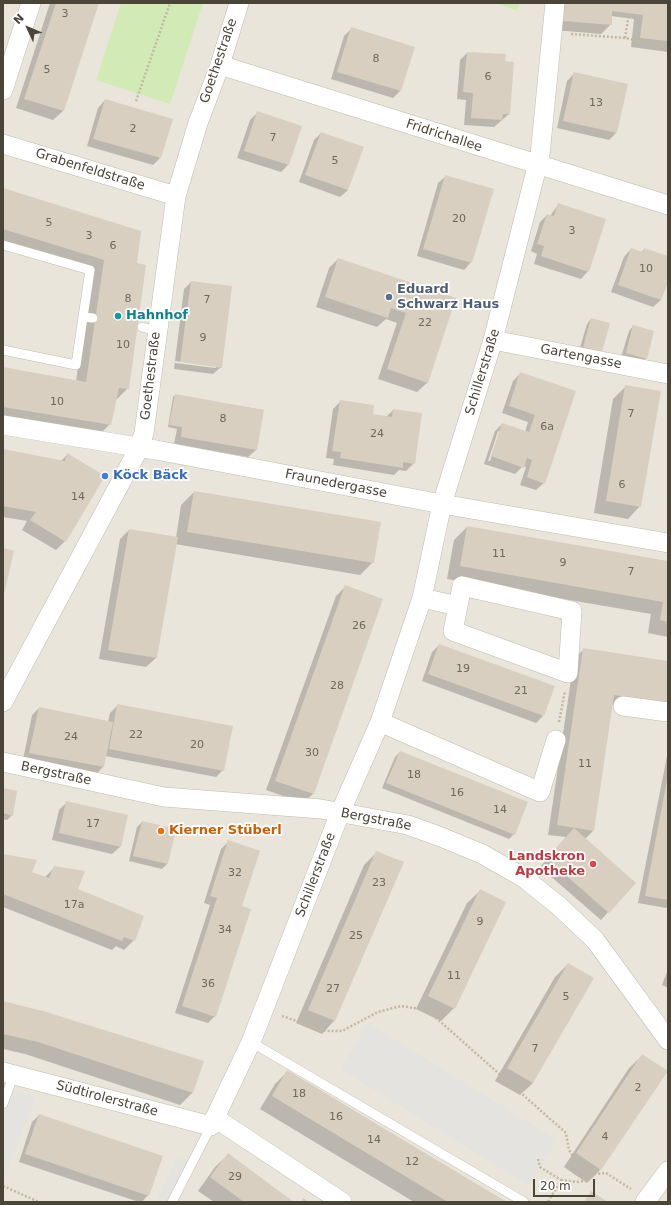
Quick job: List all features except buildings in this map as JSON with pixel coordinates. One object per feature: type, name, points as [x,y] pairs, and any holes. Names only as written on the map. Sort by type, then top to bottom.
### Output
[{"type":"street","points":[[3,90],[31,3]]},
{"type":"street","name":"Goethestraße","points":[[3,702],[139,448],[144,433],[149,329],[176,196],[198,123],[220,66],[238,3]]},
{"type":"street","name":"Schillerstraße","points":[[213,1122],[251,1042],[340,813],[380,722],[422,598],[442,504],[493,340],[540,155],[555,3]]},
{"type":"street","name":"Fridrichallee","points":[[220,66],[537,166],[668,205]]},
{"type":"street","name":"Grabenfeldstraße","points":[[3,144],[176,196]]},
{"type":"street","name":"Gartengasse","points":[[493,340],[668,374]]},
{"type":"street","name":"Fraunedergasse","points":[[3,425],[156,450],[442,504],[668,543]]},
{"type":"street","points":[[462,586],[572,611],[568,673],[453,631],[458,606],[462,586]]},
{"type":"street","points":[[422,598],[458,606]]},
{"type":"street","points":[[623,706],[668,712]]},
{"type":"street","points":[[380,722],[540,792],[556,740]]},
{"type":"street","name":"Bergstraße","points":[[3,762],[164,797],[321,809],[408,825],[482,854],[524,878],[559,906],[595,940],[668,1040]]},
{"type":"street","name":"Südtirolerstraße","points":[[8,1073],[213,1122],[342,1202]]},
{"type":"street","points":[[646,1201],[668,1171]]},
{"type":"lane","points":[[3,245],[90,270],[76,365],[3,350]]},
{"type":"lane","points":[[83,317],[93,318]]},
{"type":"lane","points":[[251,1042],[524,1202]]},
{"type":"lane","points":[[3,1104],[8,1073]]},
{"type":"lane","points":[[172,1202],[213,1122]]},
{"type":"path","points":[[136,101],[170,3]]},
{"type":"path","points":[[625,38],[629,13]]},
{"type":"path","points":[[553,33],[625,38],[668,46]]},
{"type":"path","points":[[556,740],[568,673]]},
{"type":"path","points":[[264,1009],[326,1031],[342,1030],[378,1012],[401,1006],[420,1009],[435,1017],[566,1133],[569,1150],[574,1159],[594,1174]]},
{"type":"path","points":[[538,1159],[540,1167],[561,1180],[576,1182],[586,1181],[594,1174],[606,1173],[646,1201]]},
{"type":"path","points":[[548,1202],[561,1180]]},
{"type":"path","points":[[3,1186],[39,1202]]},
{"type":"shaded area","points":[[3,3],[668,3],[668,1202],[3,1202]]},
{"type":"shaded area","points":[[368,1023],[557,1140],[528,1185],[340,1069]]},
{"type":"shaded area","points":[[3,1088],[36,1097],[3,1181]]},
{"type":"shaded area","points":[[177,1156],[187,1161],[168,1202],[156,1202]]},
{"type":"green space","points":[[121,3],[203,3],[170,104],[96,80]]},
{"type":"green space","points":[[496,3],[519,3],[518,11]]},
{"type":"place","name":"Eduard Schwarz Haus","points":[[389,297]]},
{"type":"place","name":"Hahnhof","points":[[118,316]]},
{"type":"place","name":"Köck Bäck","points":[[105,476]]},
{"type":"place","name":"Kierner Stüberl","points":[[161,831]]},
{"type":"place","name":"Landskron Apotheke","points":[[593,864]]}]
